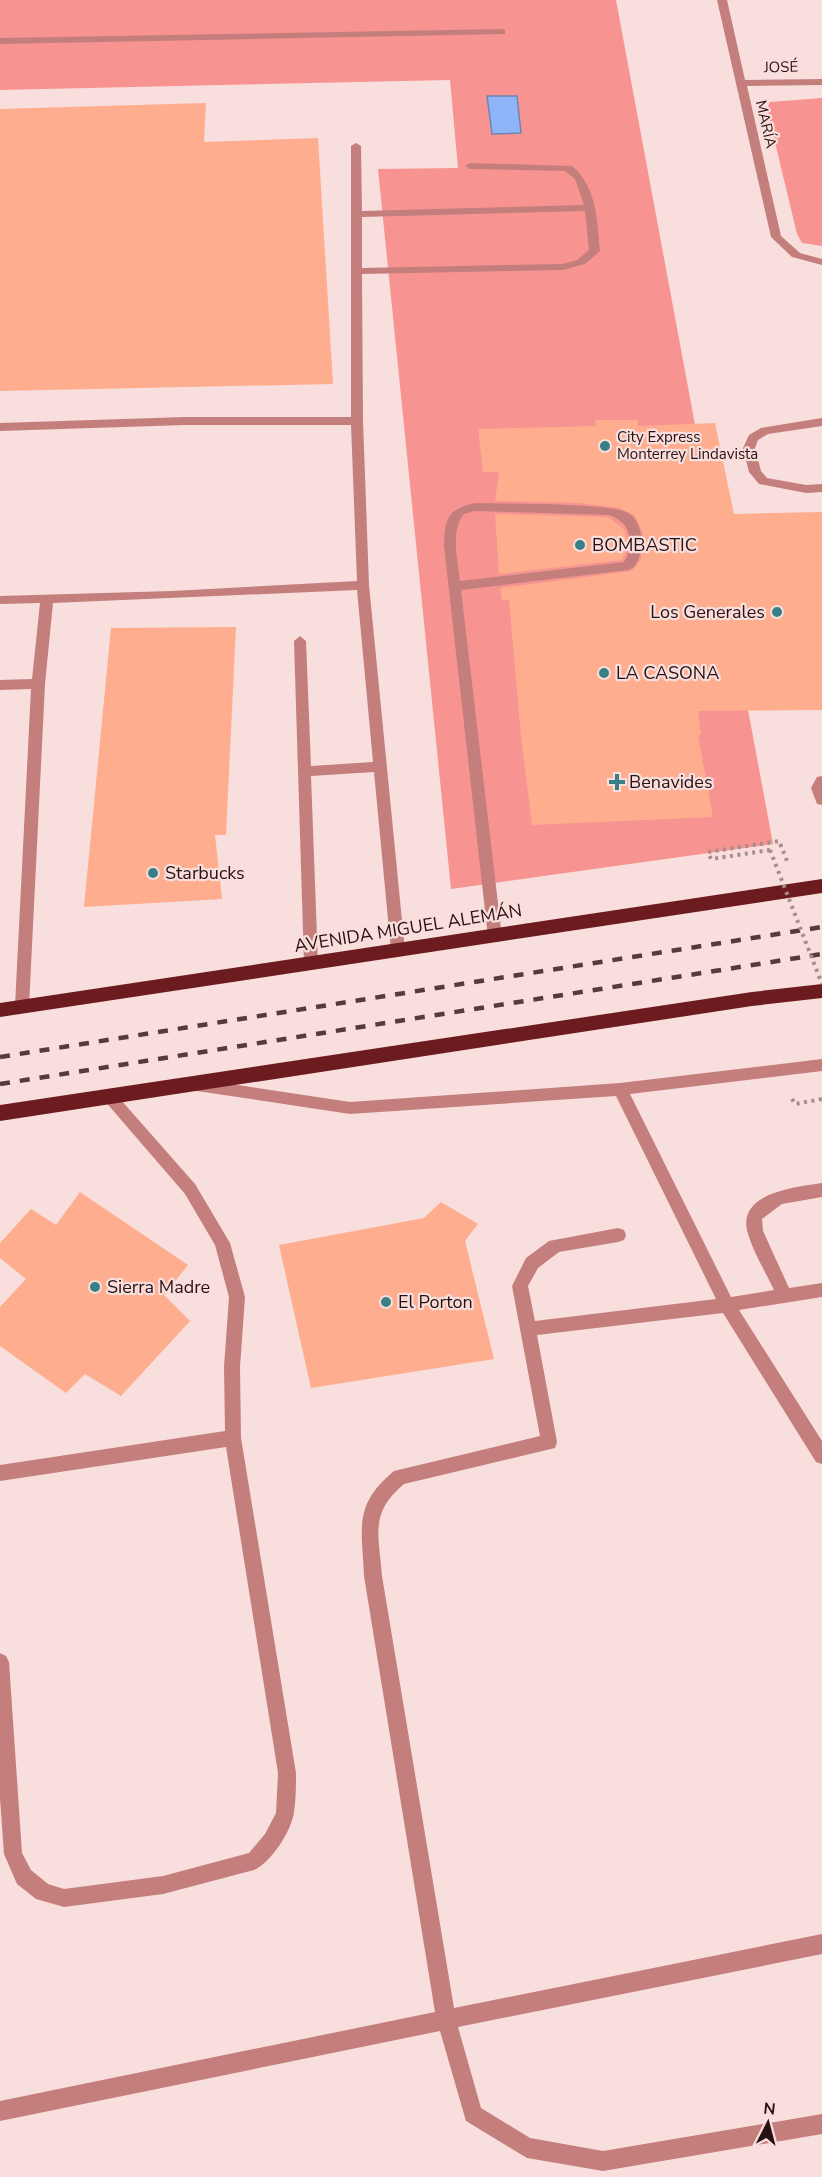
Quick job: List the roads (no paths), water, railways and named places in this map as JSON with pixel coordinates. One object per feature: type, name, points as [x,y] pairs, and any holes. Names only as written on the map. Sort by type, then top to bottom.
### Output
[{"type":"highway","name":"AVENIDA MIGUEL ALEMÁN","points":[[0,1010],[822,886]]},
{"type":"highway","points":[[0,1113],[822,991]]},
{"type":"street","name":"MARÍA","points":[[722,0],[776,237],[787,252],[807,261],[822,262]]},
{"type":"street","points":[[0,41],[502,32]]},
{"type":"street","name":"JOSÉ","points":[[741,83],[822,82]]},
{"type":"street","points":[[356,146],[357,420],[363,585],[398,951]]},
{"type":"street","points":[[356,271],[563,267],[581,262],[595,251],[590,208],[580,178],[568,168],[470,166]]},
{"type":"street","points":[[356,214],[590,208]]},
{"type":"street","points":[[0,428],[185,421],[357,420]]},
{"type":"street","points":[[822,422],[765,431],[753,438],[749,448],[755,472],[763,481],[806,489],[822,488]]},
{"type":"street","points":[[454,586],[628,566],[633,561],[635,531],[627,518],[610,511],[474,507],[461,510],[453,519],[450,535],[454,586],[495,937]]},
{"type":"street","points":[[0,600],[363,585]]},
{"type":"street","points":[[22,1006],[38,684],[47,599]]},
{"type":"street","points":[[300,641],[311,964]]},
{"type":"street","points":[[0,685],[38,684]]},
{"type":"street","points":[[304,771],[381,767]]},
{"type":"street","points":[[822,781],[818,788],[822,800]]},
{"type":"street","points":[[188,1084],[350,1108],[620,1089],[822,1065]]},
{"type":"street","points":[[620,1089],[727,1305],[822,1456]]},
{"type":"street","points":[[0,1662],[12,1854],[24,1877],[43,1892],[64,1898],[163,1885],[254,1861],[272,1841],[285,1814],[287,1773],[233,1438],[232,1367],[237,1297],[222,1243],[190,1190],[109,1096]]},
{"type":"street","points":[[785,1296],[755,1231],[754,1217],[764,1205],[777,1198],[822,1190]]},
{"type":"street","points":[[618,1235],[555,1246],[532,1263],[520,1286],[549,1442],[400,1478],[382,1492],[370,1518],[373,1576],[446,2018],[473,2114],[527,2148],[603,2161],[822,2124]]},
{"type":"street","points":[[529,1329],[727,1305],[822,1290]]},
{"type":"street","points":[[0,1473],[233,1438]]},
{"type":"street","points":[[0,2111],[446,2018],[822,1944]]},
{"type":"water","points":[[487,96],[517,96],[521,133],[492,134]]},
{"type":"railway","points":[[0,1057],[822,927]]},
{"type":"railway","points":[[0,1084],[822,954]]},
{"type":"place","name":"City Express Monterrey Lindavista","points":[[605,446]]},
{"type":"place","name":"BOMBASTIC","points":[[580,545]]},
{"type":"place","name":"Los Generales","points":[[777,612]]},
{"type":"place","name":"LA CASONA","points":[[604,673]]},
{"type":"place","name":"Benavides","points":[[617,782]]},
{"type":"place","name":"Starbucks","points":[[153,873]]},
{"type":"place","name":"Sierra Madre","points":[[95,1287]]},
{"type":"place","name":"El Porton","points":[[386,1302]]}]
